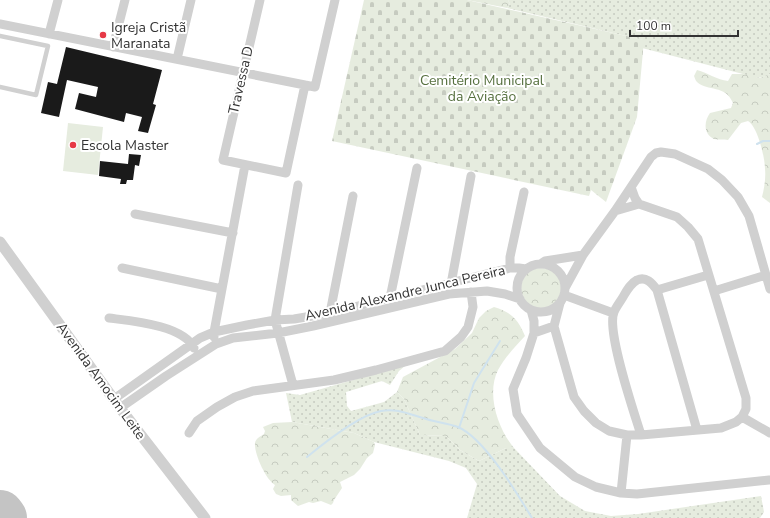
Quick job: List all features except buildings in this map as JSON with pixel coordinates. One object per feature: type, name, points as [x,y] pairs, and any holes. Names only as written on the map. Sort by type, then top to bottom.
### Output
[{"type":"street","points":[[49,34],[58,0]]},
{"type":"street","points":[[113,47],[125,0]]},
{"type":"street","points":[[177,59],[192,0]]},
{"type":"street","name":"Travessa D","points":[[245,165],[223,160],[260,0]]},
{"type":"street","points":[[0,24],[315,87],[334,0]]},
{"type":"street","points":[[216,344],[214,332],[245,165],[286,173],[305,85]]},
{"type":"street","points":[[553,327],[563,295],[583,255],[615,212],[651,157],[656,153],[667,152],[675,154],[708,169],[722,180],[738,197],[749,216],[770,289]]},
{"type":"street","points":[[390,298],[417,168]]},
{"type":"street","points":[[451,284],[471,176]]},
{"type":"street","points":[[292,385],[275,320],[298,185]]},
{"type":"street","points":[[631,187],[639,204]]},
{"type":"street","points":[[510,268],[510,257],[524,192]]},
{"type":"street","points":[[330,313],[353,196]]},
{"type":"street","points":[[544,312],[553,327],[574,397],[596,424],[609,431],[627,435],[641,435],[697,430],[729,425],[742,417],[746,409],[746,398],[698,239],[688,226],[677,217],[639,204],[615,212]]},
{"type":"street","points":[[135,214],[233,233]]},
{"type":"street","name":"Avenida Amocim Leite","points":[[0,242],[117,404],[205,518]]},
{"type":"street","points":[[541,264],[545,261],[583,255]]},
{"type":"street","points":[[541,264],[551,266],[563,277],[563,295],[551,310],[544,312],[531,310],[520,299],[517,289],[519,278],[526,269],[530,266],[541,264]]},
{"type":"street","points":[[122,268],[222,289]]},
{"type":"street","name":"Avenida Alexandre Junca Pereira","points":[[117,404],[200,338],[214,332],[275,320],[294,320],[330,313],[451,284],[510,268],[526,269]]},
{"type":"street","points":[[657,290],[708,275]]},
{"type":"street","points":[[714,291],[766,275]]},
{"type":"street","points":[[641,435],[615,343],[613,313],[632,283],[639,279],[649,281],[657,290],[697,430]]},
{"type":"street","points":[[189,433],[197,421],[216,407],[253,390],[334,380],[445,351],[461,337],[468,327],[473,307],[470,292]]},
{"type":"street","name":"Avenida Alexandre Junca Pereira","points":[[117,404],[216,344],[233,338],[278,333],[449,294],[487,292],[505,294],[520,299]]},
{"type":"street","points":[[563,295],[613,313]]},
{"type":"street","points":[[531,310],[534,321],[534,333],[526,358],[513,389],[517,414],[540,448],[575,477],[596,488],[621,493],[638,494],[770,481]]},
{"type":"street","points":[[109,318],[157,325],[174,331],[192,344],[197,356]]},
{"type":"street","points":[[534,333],[553,327]]},
{"type":"street","points":[[742,417],[770,433]]},
{"type":"street","points":[[621,493],[627,435]]},
{"type":"lane","points":[[0,36],[48,46],[36,95],[0,88]]},
{"type":"green space","name":"Cemitério Municipal da Aviação","points":[[364,0],[467,0],[644,40],[637,117],[606,202],[591,190],[589,196],[332,141]]},
{"type":"green space","points":[[467,0],[508,0],[510,4],[507,8]]},
{"type":"green space","points":[[508,0],[770,0],[770,74],[760,78],[754,77],[642,48],[643,40],[507,8],[510,4]]},
{"type":"green space","points":[[697,70],[728,81],[732,74],[743,74],[760,78],[770,74],[770,203],[762,197],[765,180],[765,164],[755,129],[748,121],[741,123],[728,140],[714,139],[710,137],[706,131],[706,123],[710,113],[731,108],[733,103],[726,93],[706,87],[697,82],[694,76]]},
{"type":"green space","points":[[68,123],[103,127],[98,175],[63,171]]},
{"type":"green space","points":[[541,268],[549,270],[555,274],[559,280],[561,288],[559,296],[555,302],[549,306],[541,308],[533,306],[527,302],[523,296],[521,288],[523,280],[527,274],[533,270]]},
{"type":"green space","points":[[494,307],[505,311],[513,317],[520,325],[525,336],[510,352],[498,370],[493,390],[499,421],[508,440],[514,448],[506,448],[479,461],[460,450],[446,436],[420,435],[404,399],[397,392],[403,377],[455,349],[472,333],[479,318],[486,311]]},
{"type":"green space","points":[[406,365],[399,371],[390,385],[382,381],[346,392],[347,406],[351,411],[384,402],[397,392],[404,399],[420,435],[446,436],[460,450],[479,461],[506,448],[514,448],[560,496],[585,511],[611,516],[638,514],[761,496],[764,512],[760,518],[467,518],[477,484],[466,468],[449,461],[374,442],[354,433],[292,422],[286,393],[300,395]]},
{"type":"green space","points":[[292,422],[354,433],[374,442],[375,445],[373,453],[367,458],[360,469],[354,475],[340,482],[342,488],[331,505],[321,501],[313,503],[309,502],[298,506],[291,500],[291,495],[281,496],[276,494],[273,489],[275,485],[268,478],[261,466],[256,454],[255,443],[257,439],[264,434],[265,431],[263,427],[273,423]]},
{"type":"waterway","points":[[757,144],[763,141],[770,141]]},
{"type":"waterway","points":[[459,428],[474,383],[500,341]]},
{"type":"waterway","points":[[307,457],[332,437],[363,418],[381,411],[392,410],[402,412],[458,427],[468,433],[489,454],[509,481],[532,518]]},
{"type":"runway","points":[[0,514],[3,518]]},
{"type":"place","name":"Igreja Cristã Maranata","points":[[103,35]]},
{"type":"place","name":"Escola Master","points":[[73,145]]}]
